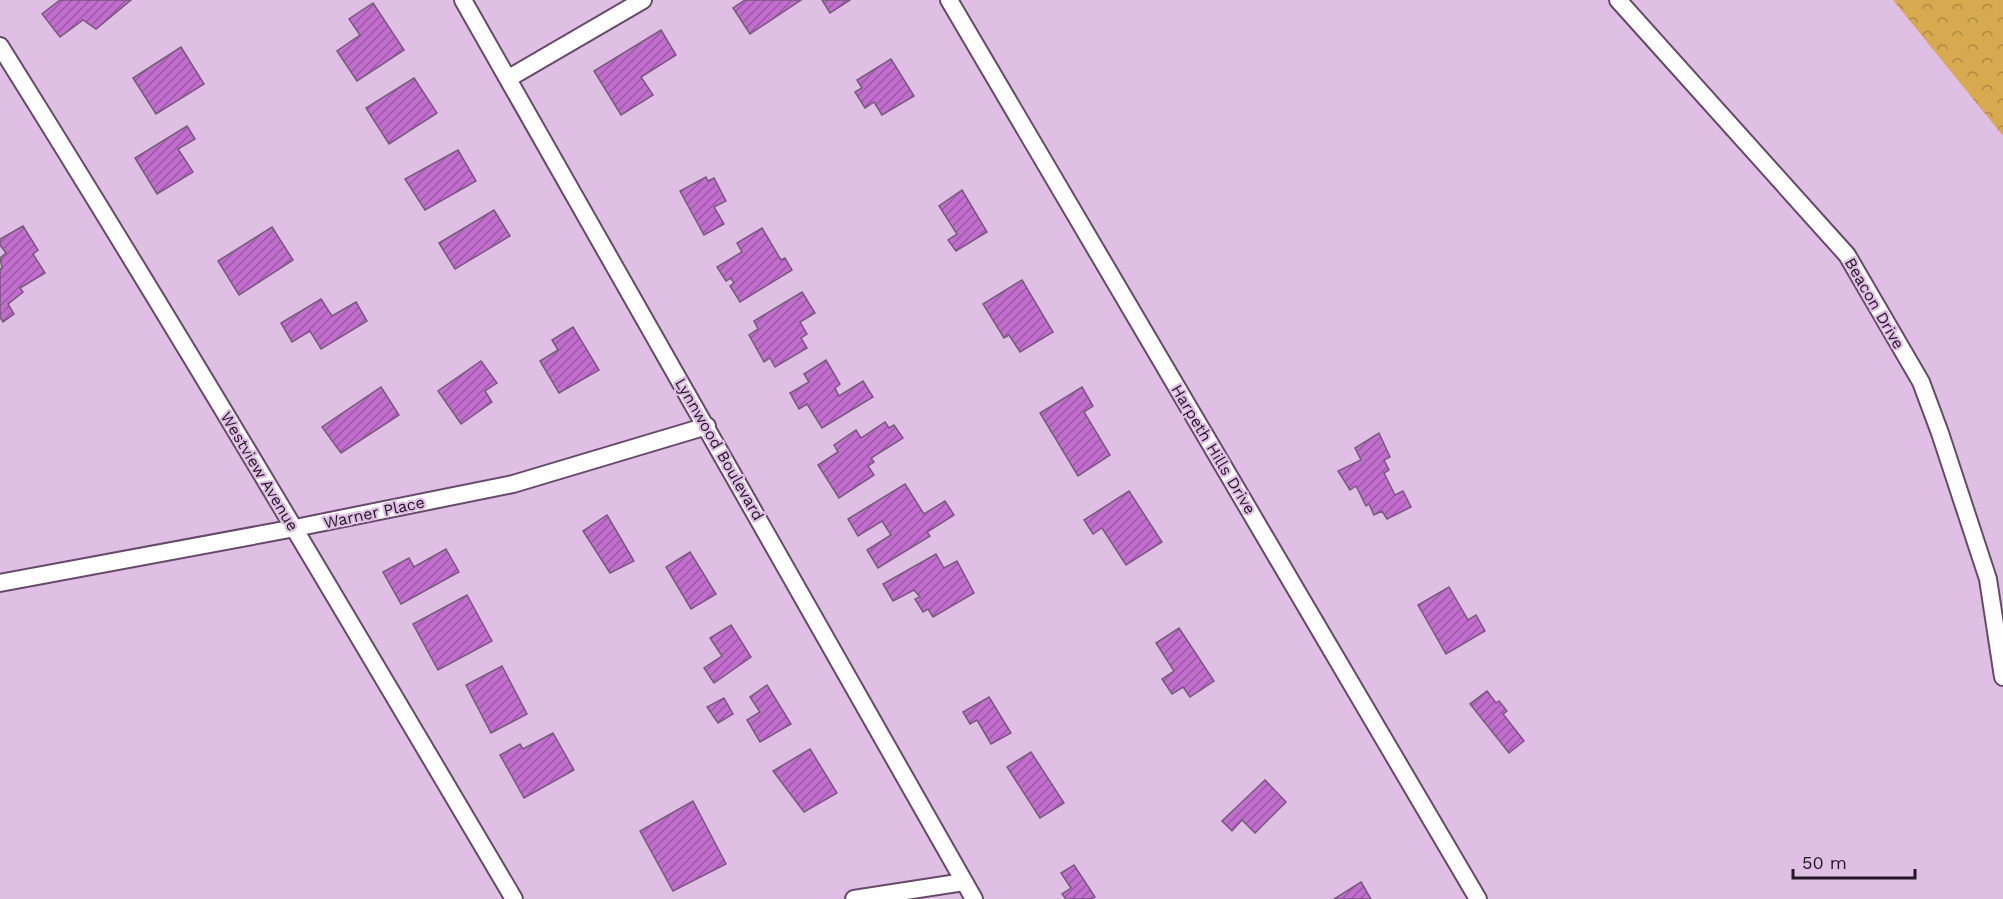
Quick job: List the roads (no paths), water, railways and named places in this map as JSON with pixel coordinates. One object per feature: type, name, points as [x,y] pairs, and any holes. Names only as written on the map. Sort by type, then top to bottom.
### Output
[{"type":"street","name":"Lynnwood Boulevard","points":[[463,0],[974,899]]},
{"type":"street","points":[[509,78],[643,0]]},
{"type":"street","name":"Harpeth Hills Drive","points":[[949,0],[1478,899]]},
{"type":"street","name":"Beacon Drive","points":[[1618,0],[1847,255],[1920,382],[1940,433],[1988,579],[2003,677]]},
{"type":"street","name":"Westview Avenue","points":[[0,46],[295,528],[514,899]]},
{"type":"street","name":"Warner Place","points":[[0,583],[295,528],[513,484],[707,426]]},
{"type":"street","points":[[854,899],[964,882]]}]
